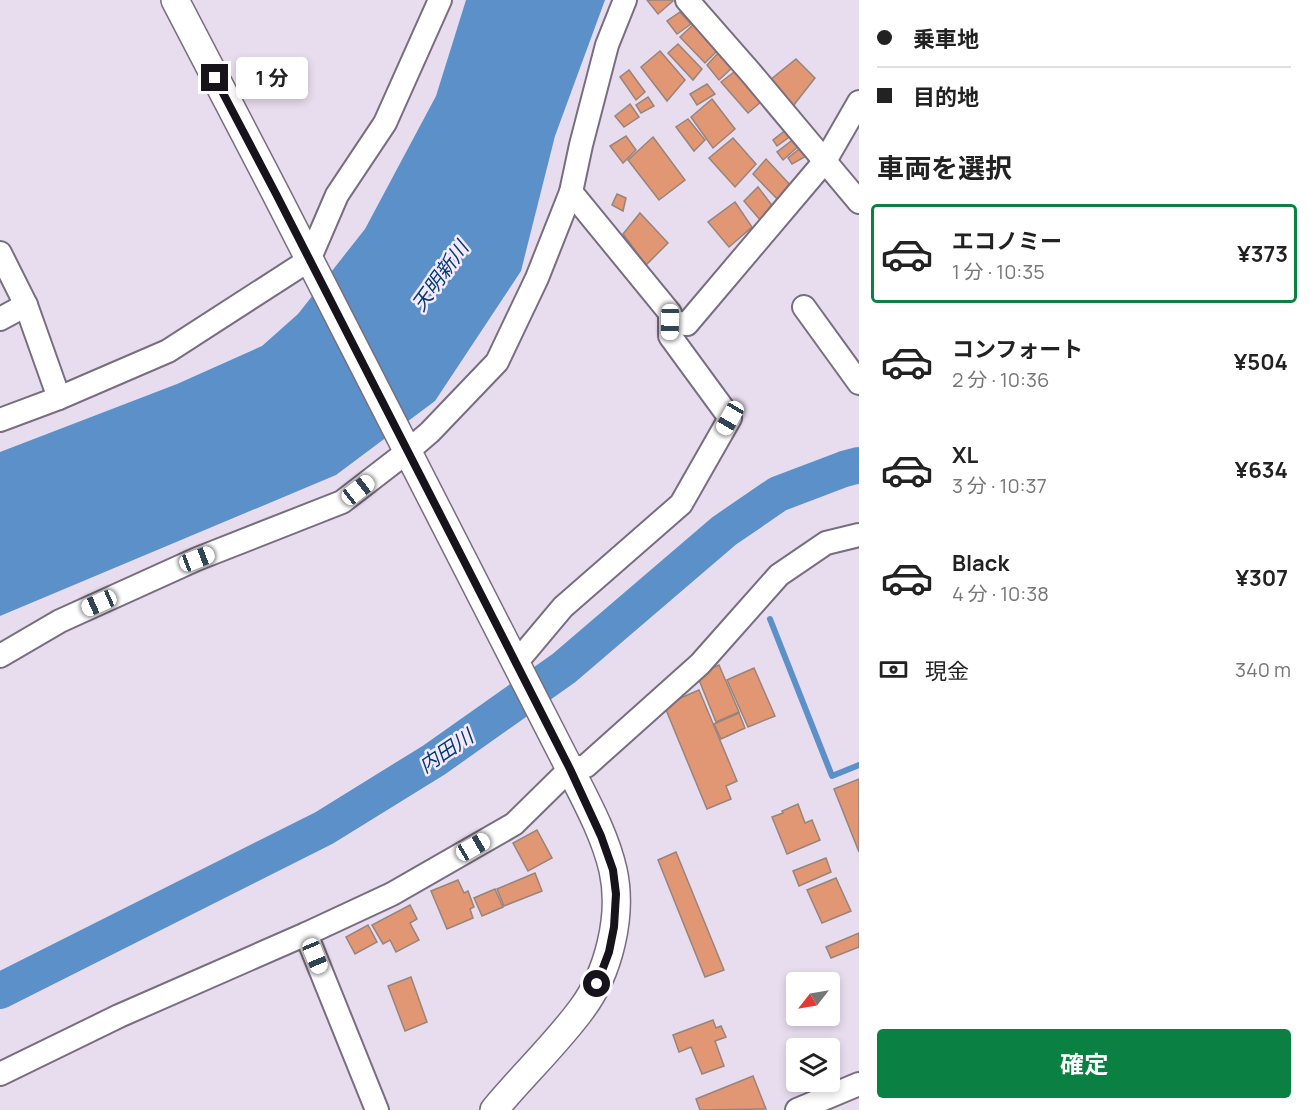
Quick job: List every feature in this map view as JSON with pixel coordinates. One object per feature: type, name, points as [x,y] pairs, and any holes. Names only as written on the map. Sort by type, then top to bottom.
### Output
[{"type":"street","points":[[175,0],[570,769],[601,836],[613,870],[616,894],[614,927],[609,952],[597,984],[583,1008],[558,1039],[494,1110]]},
{"type":"street","points":[[0,420],[60,398],[168,351],[309,260],[337,195],[385,123],[440,0]]},
{"type":"street","points":[[0,656],[60,621],[186,564],[342,502],[430,432],[497,362],[537,278],[571,192],[607,45],[625,0]]},
{"type":"street","points":[[687,0],[859,202]]},
{"type":"street","points":[[670,322],[687,324],[825,160],[859,102]]},
{"type":"street","points":[[516,663],[563,608],[681,504],[730,418],[670,336],[670,313],[571,192]]},
{"type":"street","points":[[0,253],[26,305],[60,398]]},
{"type":"street","points":[[0,319],[26,305]]},
{"type":"street","points":[[804,307],[859,383]]},
{"type":"street","points":[[0,1074],[119,1016],[392,894],[514,824],[570,769],[586,766],[700,664],[779,575],[826,543],[859,535]]},
{"type":"street","points":[[306,934],[377,1110]]},
{"type":"street","points":[[797,1110],[859,1084]]},
{"type":"water","name":"天明新川","points":[[466,0],[605,0],[555,136],[521,271],[435,401],[336,475],[0,616],[0,452],[177,384],[262,346],[298,314],[365,229],[436,96]]},
{"type":"building","points":[[647,0],[672,0],[673,1],[658,14]]},
{"type":"building","points":[[680,12],[691,24],[677,34],[667,21]]},
{"type":"building","points":[[695,23],[720,48],[705,63],[680,37]]},
{"type":"building","points":[[678,44],[702,69],[693,80],[668,53]]},
{"type":"building","points":[[660,51],[685,80],[667,101],[641,67]]},
{"type":"building","points":[[720,51],[734,66],[719,80],[707,65]]},
{"type":"building","points":[[796,59],[815,78],[793,106],[770,80]]},
{"type":"building","points":[[738,69],[763,100],[748,113],[721,82]]},
{"type":"building","points":[[629,70],[645,92],[636,100],[620,77]]},
{"type":"building","points":[[707,84],[715,94],[697,105],[690,94]]},
{"type":"building","points":[[648,97],[654,106],[641,113],[636,105]]},
{"type":"building","points":[[712,99],[735,129],[713,148],[691,117]]},
{"type":"building","points":[[630,104],[639,117],[624,127],[615,116]]},
{"type":"building","points":[[688,119],[705,140],[694,151],[676,127]]},
{"type":"building","points":[[787,129],[792,135],[777,146],[773,140]]},
{"type":"building","points":[[626,136],[636,150],[623,163],[610,146]]},
{"type":"building","points":[[653,137],[685,180],[659,200],[628,160]]},
{"type":"building","points":[[733,138],[756,164],[735,187],[709,158]]},
{"type":"building","points":[[795,138],[800,145],[783,160],[777,152]]},
{"type":"building","points":[[803,146],[808,155],[792,164],[788,158]]},
{"type":"building","points":[[766,159],[794,189],[781,203],[753,174]]},
{"type":"building","points":[[758,187],[774,208],[762,222],[744,201]]},
{"type":"building","points":[[617,194],[626,198],[623,211],[612,205]]},
{"type":"building","points":[[735,202],[752,227],[729,247],[708,222]]},
{"type":"building","points":[[640,213],[668,243],[646,265],[623,234]]},
{"type":"building","points":[[719,665],[739,712],[716,722],[697,675]]},
{"type":"building","points":[[754,668],[775,716],[748,727],[727,680]]},
{"type":"building","points":[[699,690],[737,781],[726,786],[731,799],[707,809],[664,705]]},
{"type":"building","points":[[739,713],[745,728],[721,739],[714,724]]},
{"type":"building","points":[[859,779],[859,852],[834,789]]},
{"type":"building","points":[[798,804],[805,823],[812,820],[820,840],[787,854],[772,817]]},
{"type":"building","points":[[537,830],[552,858],[528,871],[513,843]]},
{"type":"building","points":[[676,852],[724,970],[705,977],[658,860]]},
{"type":"building","points":[[826,858],[831,872],[799,886],[793,871]]},
{"type":"building","points":[[535,873],[542,891],[504,906],[497,889]]},
{"type":"building","points":[[836,878],[851,911],[822,923],[807,890]]},
{"type":"building","points":[[458,880],[464,893],[468,891],[474,907],[470,909],[473,918],[447,929],[431,891]]},
{"type":"building","points":[[495,889],[503,907],[482,916],[474,898]]},
{"type":"building","points":[[410,905],[417,919],[410,923],[419,940],[396,952],[390,940],[383,944],[372,925]]},
{"type":"building","points":[[368,925],[377,942],[355,954],[346,937]]},
{"type":"building","points":[[859,933],[859,947],[831,958],[826,947]]},
{"type":"building","points":[[411,977],[427,1022],[405,1031],[388,986]]},
{"type":"building","points":[[713,1020],[716,1028],[721,1026],[726,1037],[715,1041],[724,1066],[702,1074],[691,1047],[679,1052],[673,1035]]},
{"type":"building","points":[[753,1076],[766,1109],[700,1110],[696,1099]]},
{"type":"waterway","name":"内田川","points":[[0,991],[324,828],[434,760],[564,668],[724,531],[778,494],[859,465]]},
{"type":"waterway","points":[[770,619],[832,776],[859,765]]},
{"type":"route","points":[[215,78],[570,769],[601,836],[613,870],[616,894],[614,927],[609,952],[597,984]]}]
